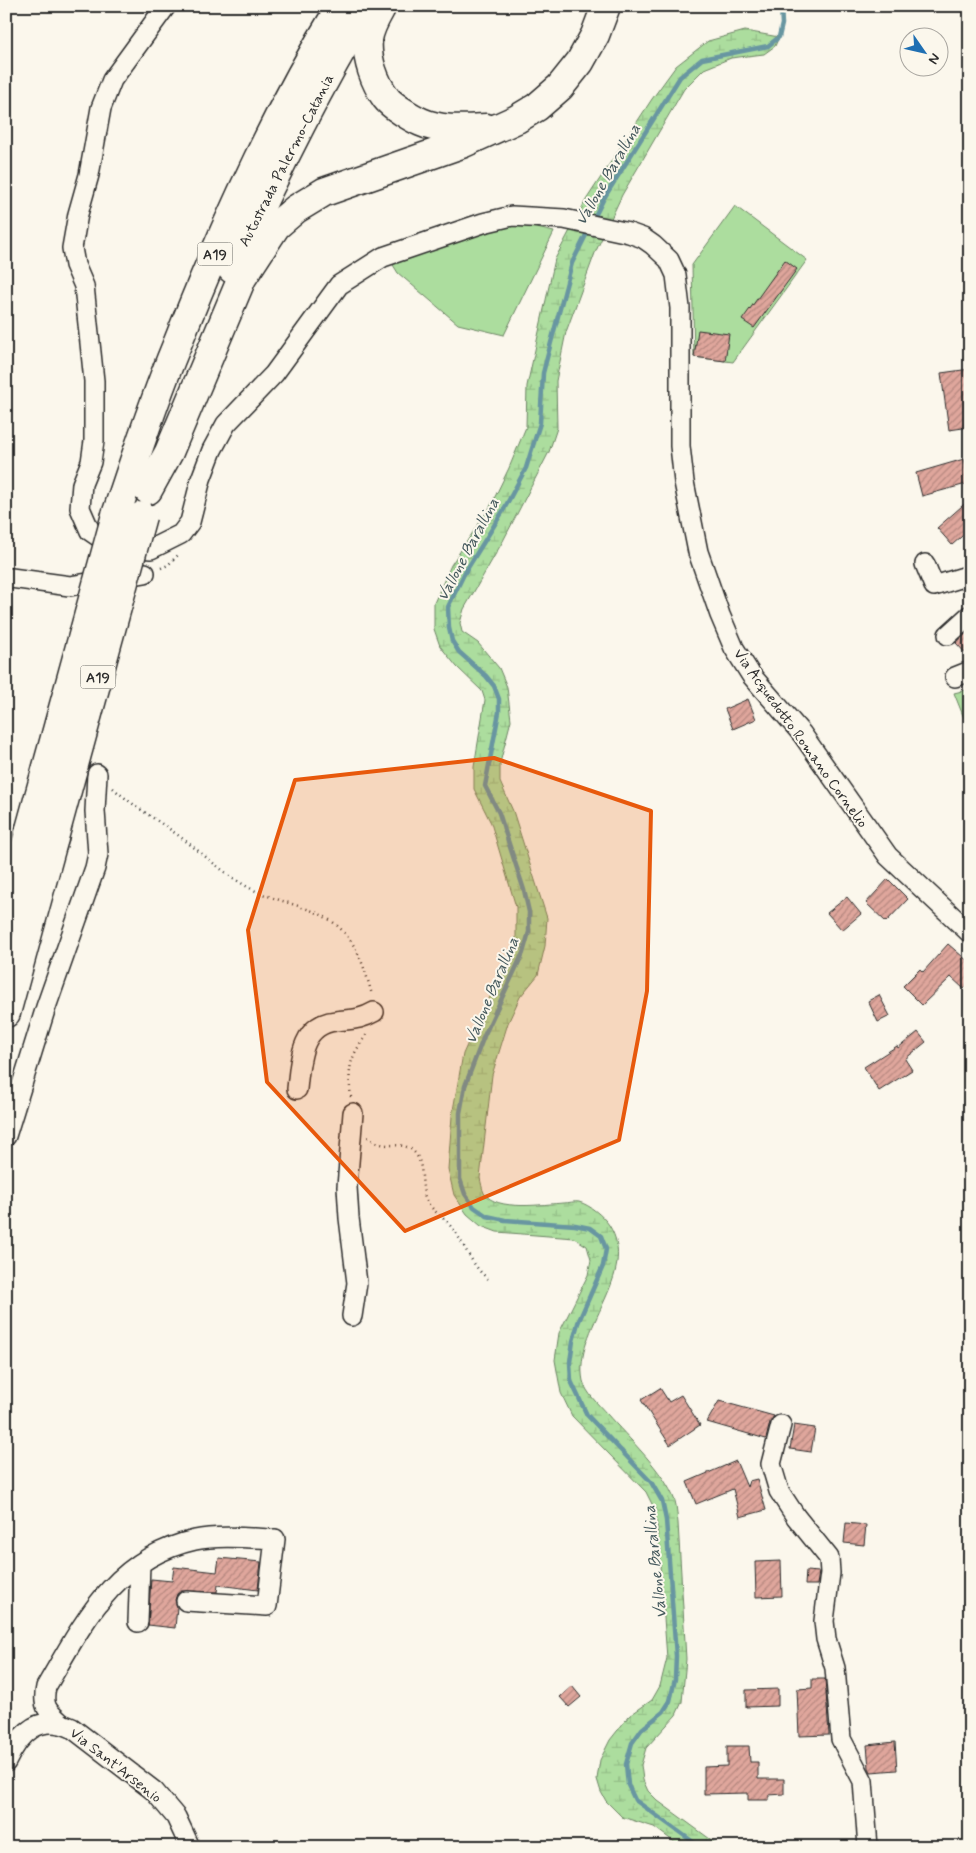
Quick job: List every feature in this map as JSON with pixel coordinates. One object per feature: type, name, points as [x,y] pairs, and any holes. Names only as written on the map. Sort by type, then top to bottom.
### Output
[{"type":"highway","points":[[223,235],[244,166],[306,42],[328,6]]},
{"type":"highway","name":"Autostrada Palermo-Catania","points":[[129,516],[175,348],[223,235],[278,118],[342,6]]},
{"type":"highway","name":"Autostrada Palermo-Catania","points":[[129,516],[148,490],[200,344],[258,211],[303,122],[367,6]]},
{"type":"highway","points":[[382,6],[368,39],[370,60],[376,80],[387,99],[422,123],[453,130],[495,128]]},
{"type":"highway","points":[[148,490],[169,452],[242,278],[276,226],[324,192],[464,143],[517,119],[536,107],[560,87],[580,62],[595,35],[606,6]]},
{"type":"highway","name":"A19","points":[[6,1013],[42,833],[129,516]]},
{"type":"highway","name":"A19","points":[[6,922],[42,833]]},
{"type":"street","name":"Via Acquedotto Romano Cornelio","points":[[166,6],[112,80],[101,108],[89,174],[78,214],[72,248],[75,265],[84,286],[94,382],[94,441],[91,462],[82,484],[80,508],[90,532],[106,542],[124,547],[151,549],[181,534],[190,522],[201,479],[212,450],[226,424],[274,374],[339,285],[383,257],[483,223],[512,216],[564,219],[630,233],[653,245],[669,260],[676,275],[680,308],[680,446],[684,482],[698,552],[720,615],[734,648],[757,682],[802,734],[888,856],[970,932]]},
{"type":"street","points":[[925,564],[934,586],[970,575]]},
{"type":"street","points":[[11,578],[70,586],[145,574]]},
{"type":"street","points":[[948,635],[970,615]]},
{"type":"street","points":[[6,1136],[46,1007],[95,868],[98,854],[95,812],[97,774]]},
{"type":"street","points":[[297,1088],[304,1046],[310,1032],[334,1021],[363,1018],[374,1012]]},
{"type":"street","points":[[352,1316],[357,1283],[347,1187],[353,1113]]},
{"type":"street","points":[[781,1425],[772,1464],[779,1491],[796,1517],[829,1558],[830,1573],[824,1622],[826,1639],[834,1668],[841,1739],[863,1781],[868,1847]]},
{"type":"street","points":[[60,1723],[48,1712],[43,1699],[46,1687],[90,1613],[122,1576],[159,1551],[196,1540],[234,1538],[274,1539],[267,1606],[186,1601]]},
{"type":"street","points":[[138,1622],[140,1564]]},
{"type":"street","name":"Via Sant'Arsenio","points":[[6,1762],[13,1747],[23,1734],[36,1726],[48,1722],[60,1723],[72,1728],[154,1790],[176,1818],[190,1847]]},
{"type":"path","points":[[97,774],[124,798],[176,834],[235,879],[268,896],[312,911],[330,920],[345,934],[358,951],[371,992],[374,1012],[372,1024],[355,1052],[350,1067],[349,1079],[353,1113],[358,1125],[368,1137],[379,1143],[403,1145],[413,1151],[417,1156],[420,1166],[422,1188],[427,1202],[458,1236],[481,1274],[490,1280]]},
{"type":"highlighted area","points":[[494,758],[651,811],[647,991],[619,1140],[405,1231],[267,1082],[248,930],[295,780]]},
{"type":"green space","points":[[745,31],[779,37],[775,46],[764,54],[731,58],[704,69],[684,89],[622,195],[595,253],[566,332],[556,381],[557,428],[549,452],[503,541],[464,609],[460,623],[462,632],[478,643],[499,668],[507,687],[511,720],[500,763],[500,782],[513,811],[547,918],[545,946],[538,975],[520,997],[508,1023],[492,1075],[480,1178],[484,1193],[490,1199],[499,1203],[521,1206],[583,1203],[596,1211],[609,1225],[617,1244],[617,1263],[612,1282],[587,1341],[582,1361],[583,1381],[593,1399],[635,1444],[663,1478],[676,1504],[686,1659],[682,1702],[676,1715],[646,1748],[641,1765],[643,1780],[648,1791],[658,1801],[721,1847],[681,1847],[654,1827],[622,1817],[606,1801],[597,1779],[600,1760],[610,1740],[629,1716],[652,1700],[660,1686],[667,1658],[657,1525],[653,1506],[646,1492],[572,1416],[561,1393],[555,1360],[559,1333],[588,1275],[591,1260],[587,1246],[574,1238],[497,1232],[481,1226],[467,1214],[454,1195],[448,1169],[452,1116],[463,1054],[502,974],[516,937],[516,907],[491,823],[474,789],[474,767],[485,700],[482,691],[457,667],[440,646],[434,629],[434,603],[451,565],[490,507],[526,427],[527,386],[555,259],[586,200],[652,99],[676,66],[708,41]]},
{"type":"green space","points":[[735,206],[807,260],[733,362],[694,357],[692,265]]},
{"type":"green space","points":[[511,222],[554,232],[504,335],[458,324],[398,273],[390,260]]},
{"type":"green space","points":[[970,689],[970,733],[954,693]]},
{"type":"building","points":[[785,260],[797,269],[754,328],[742,320]]},
{"type":"building","points":[[698,330],[729,334],[725,361],[694,357]]},
{"type":"building","points":[[970,369],[970,427],[949,430],[941,373]]},
{"type":"building","points":[[964,459],[970,483],[922,496],[916,473]]},
{"type":"building","points":[[970,499],[970,529],[952,545],[937,528]]},
{"type":"building","points":[[970,630],[970,658],[956,643]]},
{"type":"building","points":[[748,699],[756,719],[733,729],[725,709]]},
{"type":"building","points":[[888,879],[908,899],[886,922],[866,903]]},
{"type":"building","points":[[847,897],[861,914],[842,930],[827,913]]},
{"type":"building","points":[[948,944],[970,963],[970,982],[964,989],[951,977],[922,1005],[903,986],[920,969],[923,972]]},
{"type":"building","points":[[879,995],[890,1016],[878,1022],[868,1001]]},
{"type":"building","points":[[918,1032],[926,1042],[905,1059],[912,1070],[879,1091],[864,1067],[897,1046],[898,1048]]},
{"type":"building","points":[[660,1388],[669,1402],[681,1395],[700,1425],[670,1445],[641,1400]]},
{"type":"building","points":[[719,1401],[774,1416],[770,1422],[766,1439],[707,1422]]},
{"type":"building","points":[[794,1425],[815,1428],[811,1452],[790,1449]]},
{"type":"building","points":[[736,1461],[747,1487],[749,1481],[757,1479],[766,1510],[740,1517],[733,1489],[696,1504],[687,1482]]},
{"type":"building","points":[[846,1523],[866,1525],[864,1545],[844,1543]]},
{"type":"building","points":[[219,1558],[261,1562],[258,1590],[218,1585],[217,1592],[181,1591],[177,1594],[175,1600],[177,1607],[175,1628],[148,1625],[151,1579],[172,1581],[174,1567],[217,1572]]},
{"type":"building","points":[[781,1561],[782,1596],[756,1597],[755,1562]]},
{"type":"building","points":[[806,1571],[819,1572],[817,1585],[805,1585]]},
{"type":"building","points":[[812,1679],[825,1679],[829,1735],[799,1736],[797,1689],[812,1688]]},
{"type":"building","points":[[572,1686],[581,1697],[569,1707],[560,1697]]},
{"type":"building","points":[[778,1689],[778,1706],[746,1707],[746,1690]]},
{"type":"building","points":[[895,1742],[897,1770],[871,1772],[867,1745]]},
{"type":"building","points":[[727,1746],[749,1746],[750,1762],[758,1762],[758,1779],[784,1779],[784,1794],[769,1795],[769,1800],[748,1800],[748,1793],[704,1794],[704,1767],[727,1766]]},
{"type":"waterway","name":"Vallone Barallina","points":[[593,220],[604,198],[680,77],[702,59],[768,46],[779,37],[782,24],[781,6]]},
{"type":"waterway","name":"Vallone Barallina","points":[[589,229],[572,263],[543,373],[540,423],[526,468],[503,511],[464,574],[448,607],[452,641],[459,652],[486,676],[494,686],[499,699],[499,712],[485,786],[499,813],[524,890],[529,912],[529,932],[523,953],[484,1036],[465,1086],[460,1113],[460,1179],[465,1194],[474,1207],[487,1216],[505,1220],[575,1225],[590,1228],[601,1236],[606,1249],[603,1266],[578,1323],[573,1341],[570,1362],[571,1381],[587,1415],[651,1482],[662,1501],[666,1520],[676,1656],[675,1679],[670,1701],[663,1712],[642,1729],[632,1743],[626,1764],[628,1785],[635,1800],[700,1847]]}]
